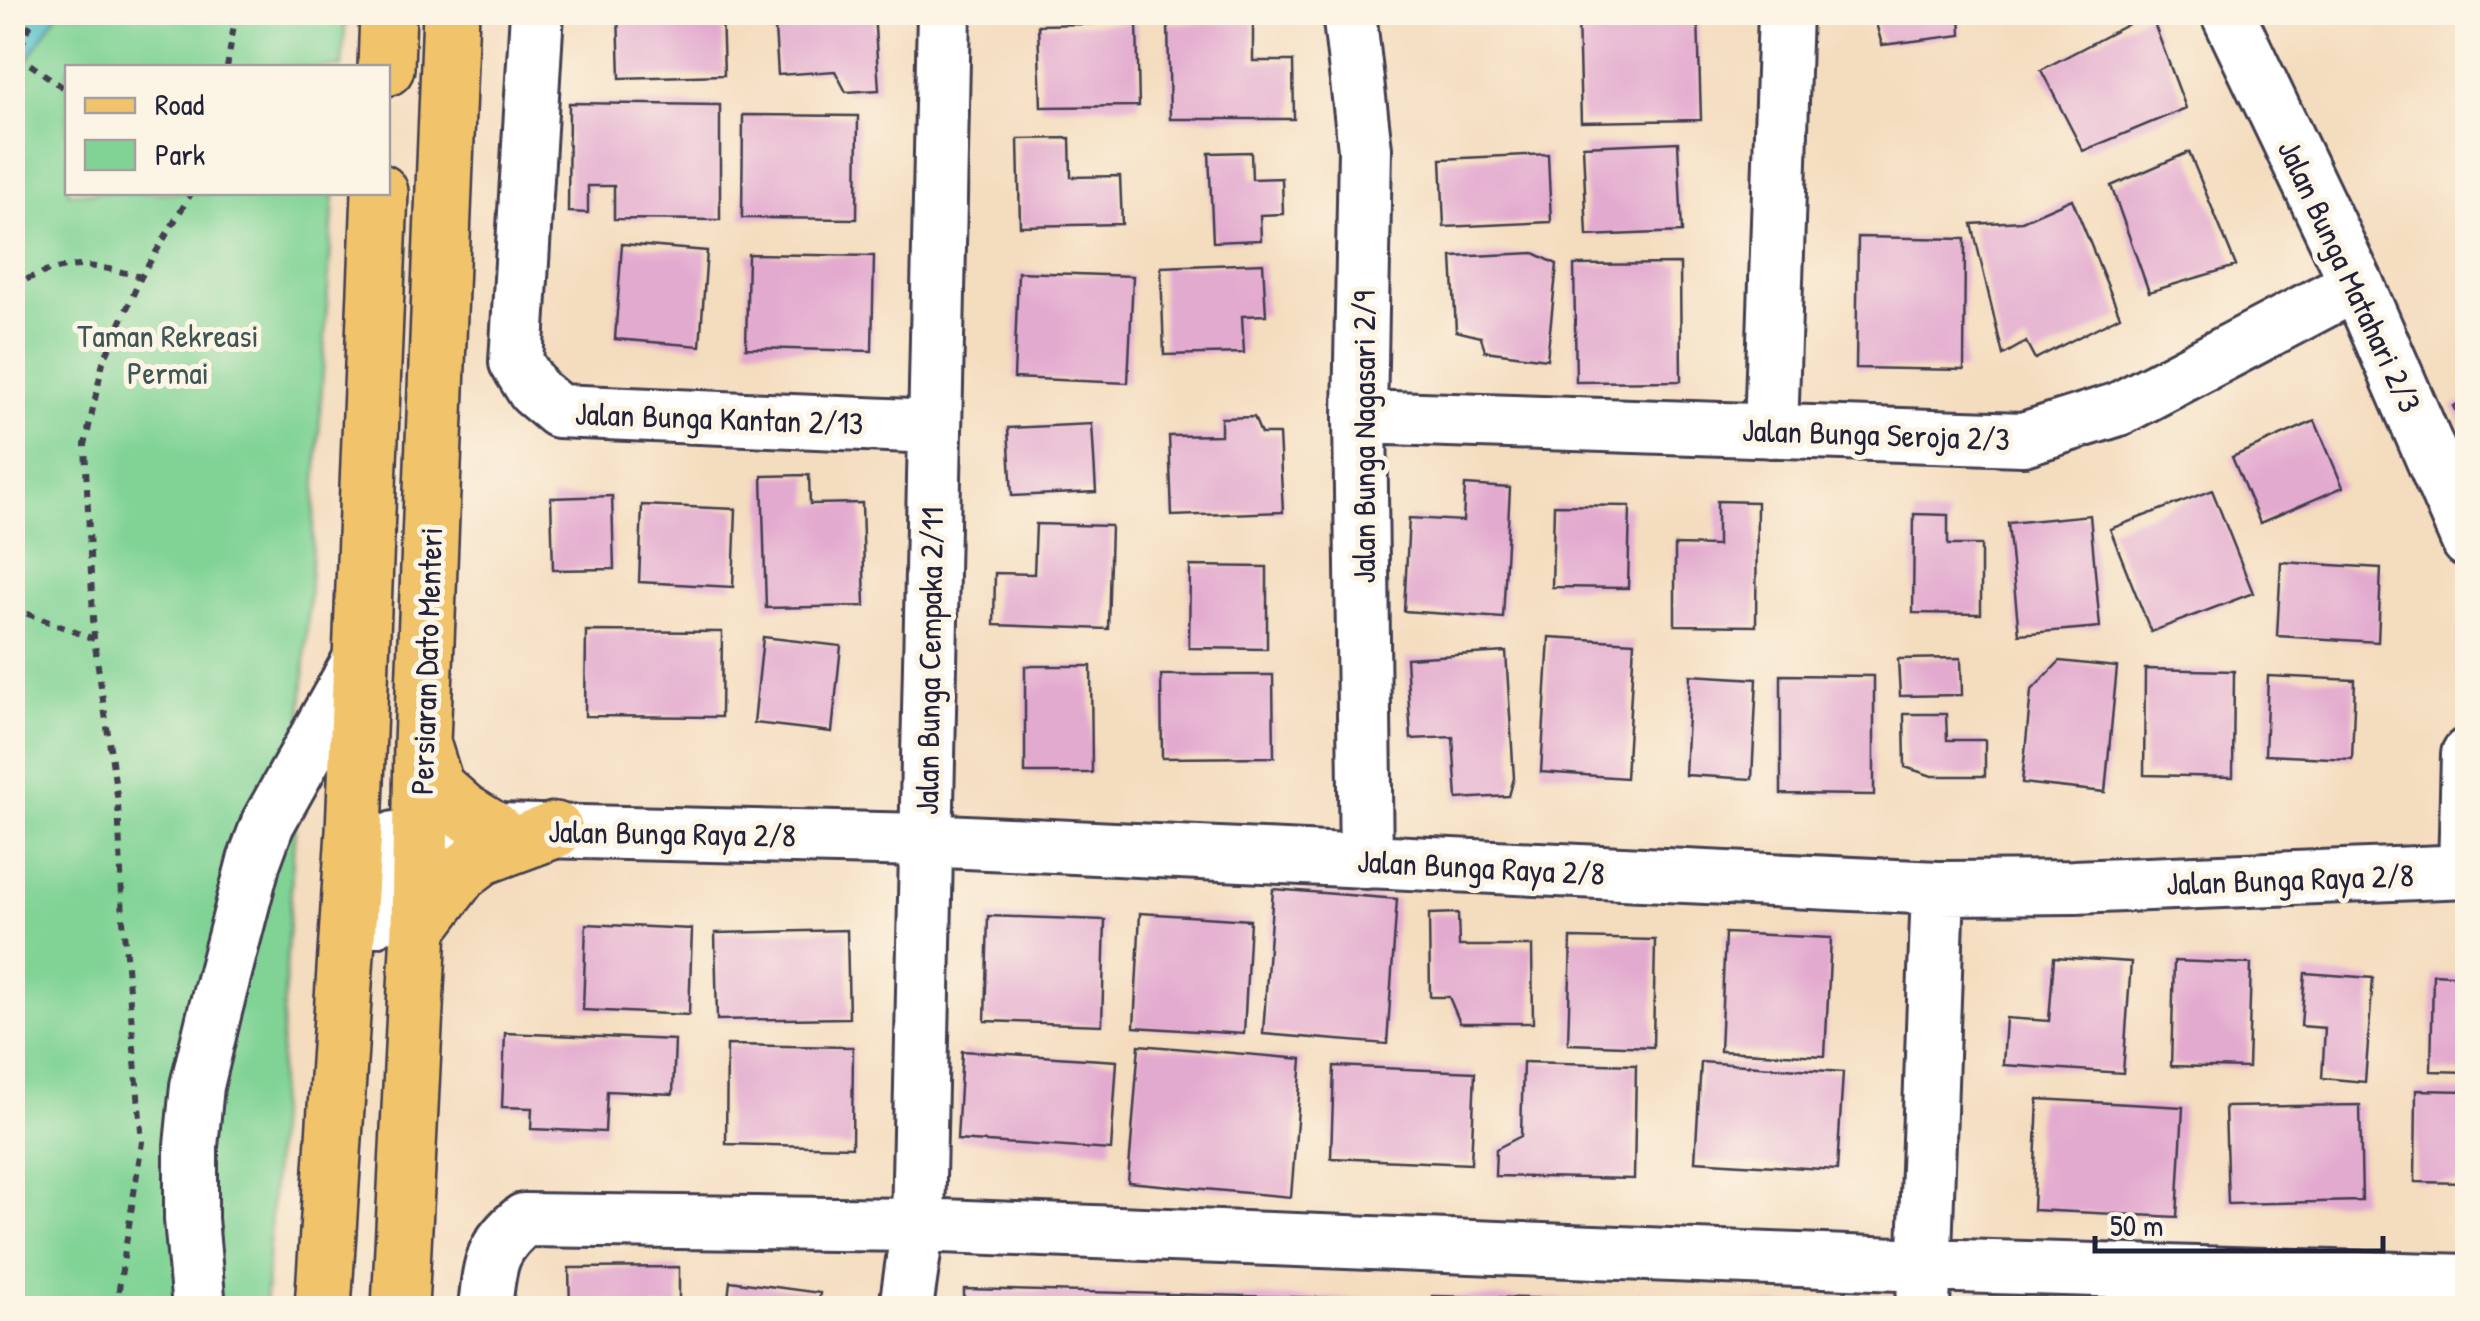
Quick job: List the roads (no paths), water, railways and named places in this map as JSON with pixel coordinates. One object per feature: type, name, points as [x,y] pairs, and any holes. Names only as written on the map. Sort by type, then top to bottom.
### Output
[{"type":"main road","points":[[386,65],[388,12]]},
{"type":"main road","name":"Persiaran Dato Menteri","points":[[400,1308],[420,928],[422,743],[451,12]]},
{"type":"main road","name":"Persiaran Dato Menteri","points":[[323,1308],[361,658],[380,195]]},
{"type":"main road","points":[[422,743],[436,787],[462,811],[494,830]]},
{"type":"main road","points":[[420,928],[460,874],[482,857],[555,830]]},
{"type":"street","name":"Jalan Bunga Kantan 2/13","points":[[537,12],[516,362],[534,391],[558,411],[934,427]]},
{"type":"street","name":"Jalan Bunga Cempaka 2/11","points":[[906,1308],[918,1225],[944,12]]},
{"type":"street","name":"Jalan Bunga Nagasari 2/9","points":[[1349,12],[1365,150],[1360,418],[1366,862]]},
{"type":"street","points":[[1772,431],[1785,12]]},
{"type":"street","name":"Jalan Bunga Matahari 2/3","points":[[2228,12],[2357,284],[2468,541]]},
{"type":"street","name":"Jalan Bunga Seroja 2/3","points":[[1360,418],[2022,439],[2119,409],[2357,284]]},
{"type":"street","points":[[199,1308],[191,1219],[191,1146],[197,1086],[215,1011],[268,822],[361,658]]},
{"type":"street","points":[[2466,871],[2468,754]]},
{"type":"street","name":"Jalan Bunga Raya 2/8","points":[[421,835],[555,830],[924,840],[1938,888],[2074,888],[2466,871]]},
{"type":"street","points":[[344,979],[374,926],[380,852],[385,843],[395,838],[421,835]]},
{"type":"street","points":[[1924,1287],[1938,888]]},
{"type":"street","points":[[485,1308],[491,1258],[505,1235],[524,1220],[918,1225],[1924,1287],[2468,1281]]},
{"type":"water","points":[[12,13],[58,13],[13,83]]},
{"type":"park label","name":"Taman Rekreasi Permai","points":[[168,354]]}]
